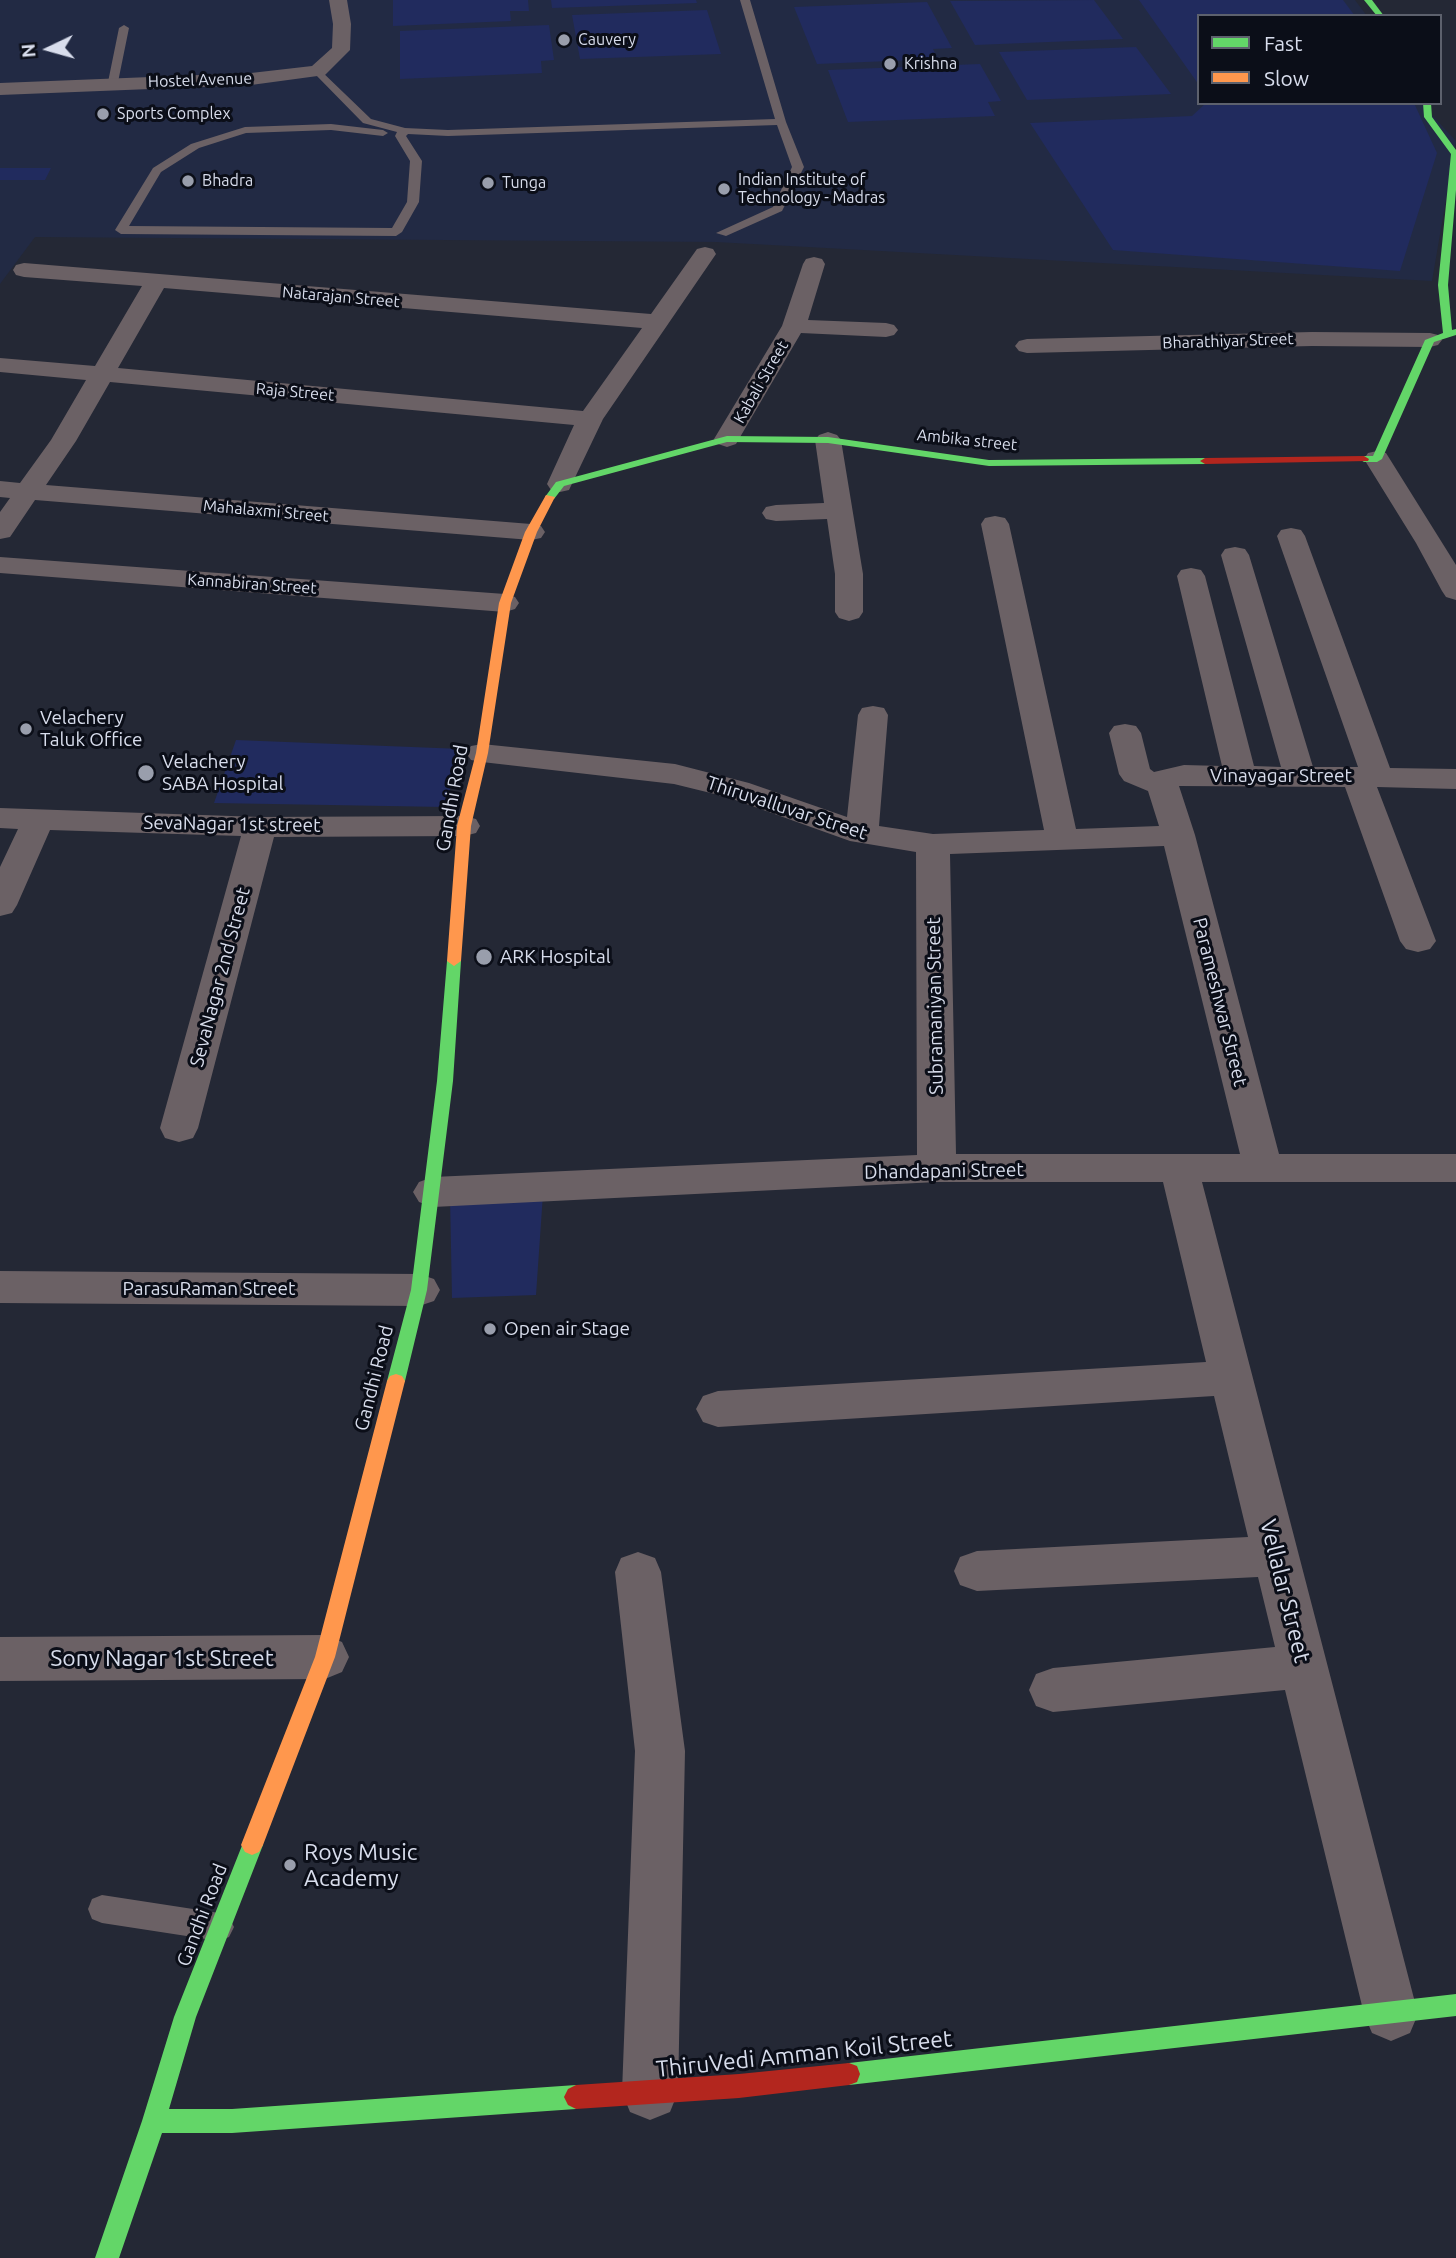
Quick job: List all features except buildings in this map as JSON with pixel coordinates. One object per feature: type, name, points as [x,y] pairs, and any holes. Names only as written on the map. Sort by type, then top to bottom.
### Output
[{"type":"street","points":[[318,71],[341,50],[342,24],[338,0]]},
{"type":"street","points":[[1368,0],[1379,14]]},
{"type":"street","name":"Hostel Avenue","points":[[0,89],[113,82],[251,79],[318,71]]},
{"type":"street","points":[[1427,105],[1428,117],[1451,139],[1455,154],[1455,179],[1443,285],[1448,338],[1377,459],[1443,542],[1456,591]]},
{"type":"street","points":[[560,484],[590,419],[705,254]]},
{"type":"street","name":"Kabali Street","points":[[727,439],[794,326],[814,264]]},
{"type":"street","name":"Natarajan Street","points":[[24,270],[659,322]]},
{"type":"street","points":[[0,531],[13,491],[63,441],[156,282]]},
{"type":"street","points":[[794,326],[886,330]]},
{"type":"street","name":"Bharathiyar Street","points":[[1027,346],[1448,338]]},
{"type":"street","name":"Raja Street","points":[[0,365],[590,419]]},
{"type":"street","name":"Ambika street","points":[[560,484],[727,439],[828,440],[989,463],[1377,459]]},
{"type":"street","points":[[828,440],[849,575],[849,612]]},
{"type":"street","name":"Gandhi Road","points":[[107,2258],[154,2121],[185,2017],[325,1657],[419,1290],[445,1081],[464,826],[482,753],[505,603],[531,532],[560,484]]},
{"type":"street","name":"Mahalaxmi Street","points":[[13,491],[531,532]]},
{"type":"street","points":[[776,513],[839,511]]},
{"type":"street","points":[[995,524],[1062,839]]},
{"type":"street","points":[[1291,536],[1418,942]]},
{"type":"street","points":[[1235,555],[1300,776]]},
{"type":"street","name":"Kannabiran Street","points":[[0,565],[505,603]]},
{"type":"street","points":[[1191,576],[1240,776]]},
{"type":"street","points":[[862,834],[873,715]]},
{"type":"street","points":[[1125,733],[1135,774],[1149,782],[1162,784],[1178,835]]},
{"type":"street","name":"Thiruvalluvar Street","points":[[482,753],[675,774],[738,790],[862,834],[933,844],[1178,835]]},
{"type":"street","name":"Vinayagar Street","points":[[1162,784],[1164,779],[1173,776],[1456,779]]},
{"type":"street","name":"SevaNagar 1st street","points":[[0,818],[260,827],[464,826]]},
{"type":"street","points":[[0,905],[38,820]]},
{"type":"street","name":"SevaNagar 2nd Street","points":[[179,1128],[260,827]]},
{"type":"street","name":"Parameshwar Street","points":[[1178,835],[1263,1169]]},
{"type":"street","name":"Subramaniyan Street","points":[[933,844],[937,1168]]},
{"type":"street","name":"Dhandapani Street","points":[[433,1192],[937,1168],[1456,1168]]},
{"type":"street","name":"Vellalar Street","points":[[1179,1168],[1391,2014]]},
{"type":"street","name":"ParasuRaman Street","points":[[0,1287],[419,1290]]},
{"type":"street","points":[[718,1409],[1232,1378]]},
{"type":"street","points":[[977,1571],[1276,1556]]},
{"type":"street","points":[[638,1572],[660,1751],[650,2092]]},
{"type":"street","name":"Sony Nagar 1st Street","points":[[0,1659],[325,1657]]},
{"type":"street","points":[[1053,1690],[1304,1667]]},
{"type":"street","name":"ThiruVedi Amman Koil Street","points":[[154,2121],[232,2121],[739,2086],[1456,2005]]},
{"type":"lane","points":[[722,233],[778,209],[798,167],[781,122],[745,0]]},
{"type":"lane","points":[[113,82],[124,28]]},
{"type":"lane","points":[[318,71],[366,121],[402,133],[416,161],[413,202],[396,232],[121,230],[157,170],[195,146],[245,130],[331,127],[402,133],[448,133],[781,122]]},
{"type":"lane","points":[[102,1909],[219,1927]]},
{"type":"shaded area","name":"Indian Institute of Technology - Madras","points":[[0,0],[1355,0],[1366,14],[1197,14],[1197,105],[1423,105],[1456,141],[1432,281],[716,242],[35,237],[0,284]]},
{"type":"shaded area","points":[[393,0],[528,0],[529,11],[510,11],[511,21],[393,26]]},
{"type":"shaded area","points":[[551,0],[696,0],[697,3],[552,8]]},
{"type":"shaded area","points":[[1094,0],[1123,39],[975,45],[950,1]]},
{"type":"shaded area","points":[[1139,0],[1343,0],[1354,14],[1197,14],[1197,82]]},
{"type":"shaded area","points":[[927,2],[952,48],[933,49],[938,59],[817,64],[794,7]]},
{"type":"shaded area","points":[[707,10],[721,54],[580,59],[572,15]]},
{"type":"shaded area","points":[[549,25],[554,60],[541,61],[542,73],[400,79],[400,31]]},
{"type":"shaded area","points":[[1136,47],[1171,94],[1027,100],[999,52]]},
{"type":"shaded area","points":[[980,64],[1001,101],[988,102],[995,116],[848,122],[828,70]]},
{"type":"shaded area","points":[[1204,105],[1415,105],[1437,153],[1400,271],[1113,250],[1030,123],[1192,116]]},
{"type":"shaded area","points":[[0,168],[51,168],[45,180],[0,180]]},
{"type":"shaded area","points":[[236,740],[462,749],[445,807],[214,803]]},
{"type":"shaded area","points":[[543,1194],[536,1295],[452,1298],[450,1196]]},
{"type":"traffic: fast","points":[[1368,0],[1379,14]]},
{"type":"traffic: fast","points":[[1427,105],[1428,117],[1455,154],[1443,285],[1448,335]]},
{"type":"traffic: fast","points":[[1364,459],[1377,459],[1430,340],[1456,332]]},
{"type":"traffic: fast","points":[[550,497],[560,484],[727,439],[828,440],[989,463],[1205,461]]},
{"type":"traffic: fast","points":[[396,1381],[419,1290],[445,1081],[454,961]]},
{"type":"traffic: fast","points":[[107,2258],[154,2121],[185,2017],[252,1845]]},
{"type":"traffic: fast","points":[[849,2074],[1456,2005]]},
{"type":"traffic: fast","points":[[154,2121],[232,2121],[576,2097]]},
{"type":"traffic: slow","points":[[454,961],[464,826],[482,753],[505,603],[531,532],[550,497]]},
{"type":"traffic: slow","points":[[252,1845],[325,1657],[396,1381]]},
{"type":"traffic: jam","points":[[1205,461],[1364,459]]},
{"type":"traffic: jam","points":[[576,2097],[739,2086],[849,2074]]},
{"type":"place","name":"Cauvery","points":[[564,40]]},
{"type":"place","name":"Krishna","points":[[890,64]]},
{"type":"place","name":"Sports Complex","points":[[103,114]]},
{"type":"place","name":"Bhadra","points":[[188,181]]},
{"type":"place","name":"Tunga","points":[[488,183]]},
{"type":"place","name":"Indian Institute of Technology - Madras","points":[[724,189]]},
{"type":"place","name":"Velachery Taluk Office","points":[[26,729]]},
{"type":"place","name":"Velachery SABA Hospital","points":[[146,773]]},
{"type":"place","name":"ARK Hospital","points":[[484,957]]},
{"type":"place","name":"Open air Stage","points":[[490,1329]]},
{"type":"place","name":"Roys Music Academy","points":[[290,1865]]}]
